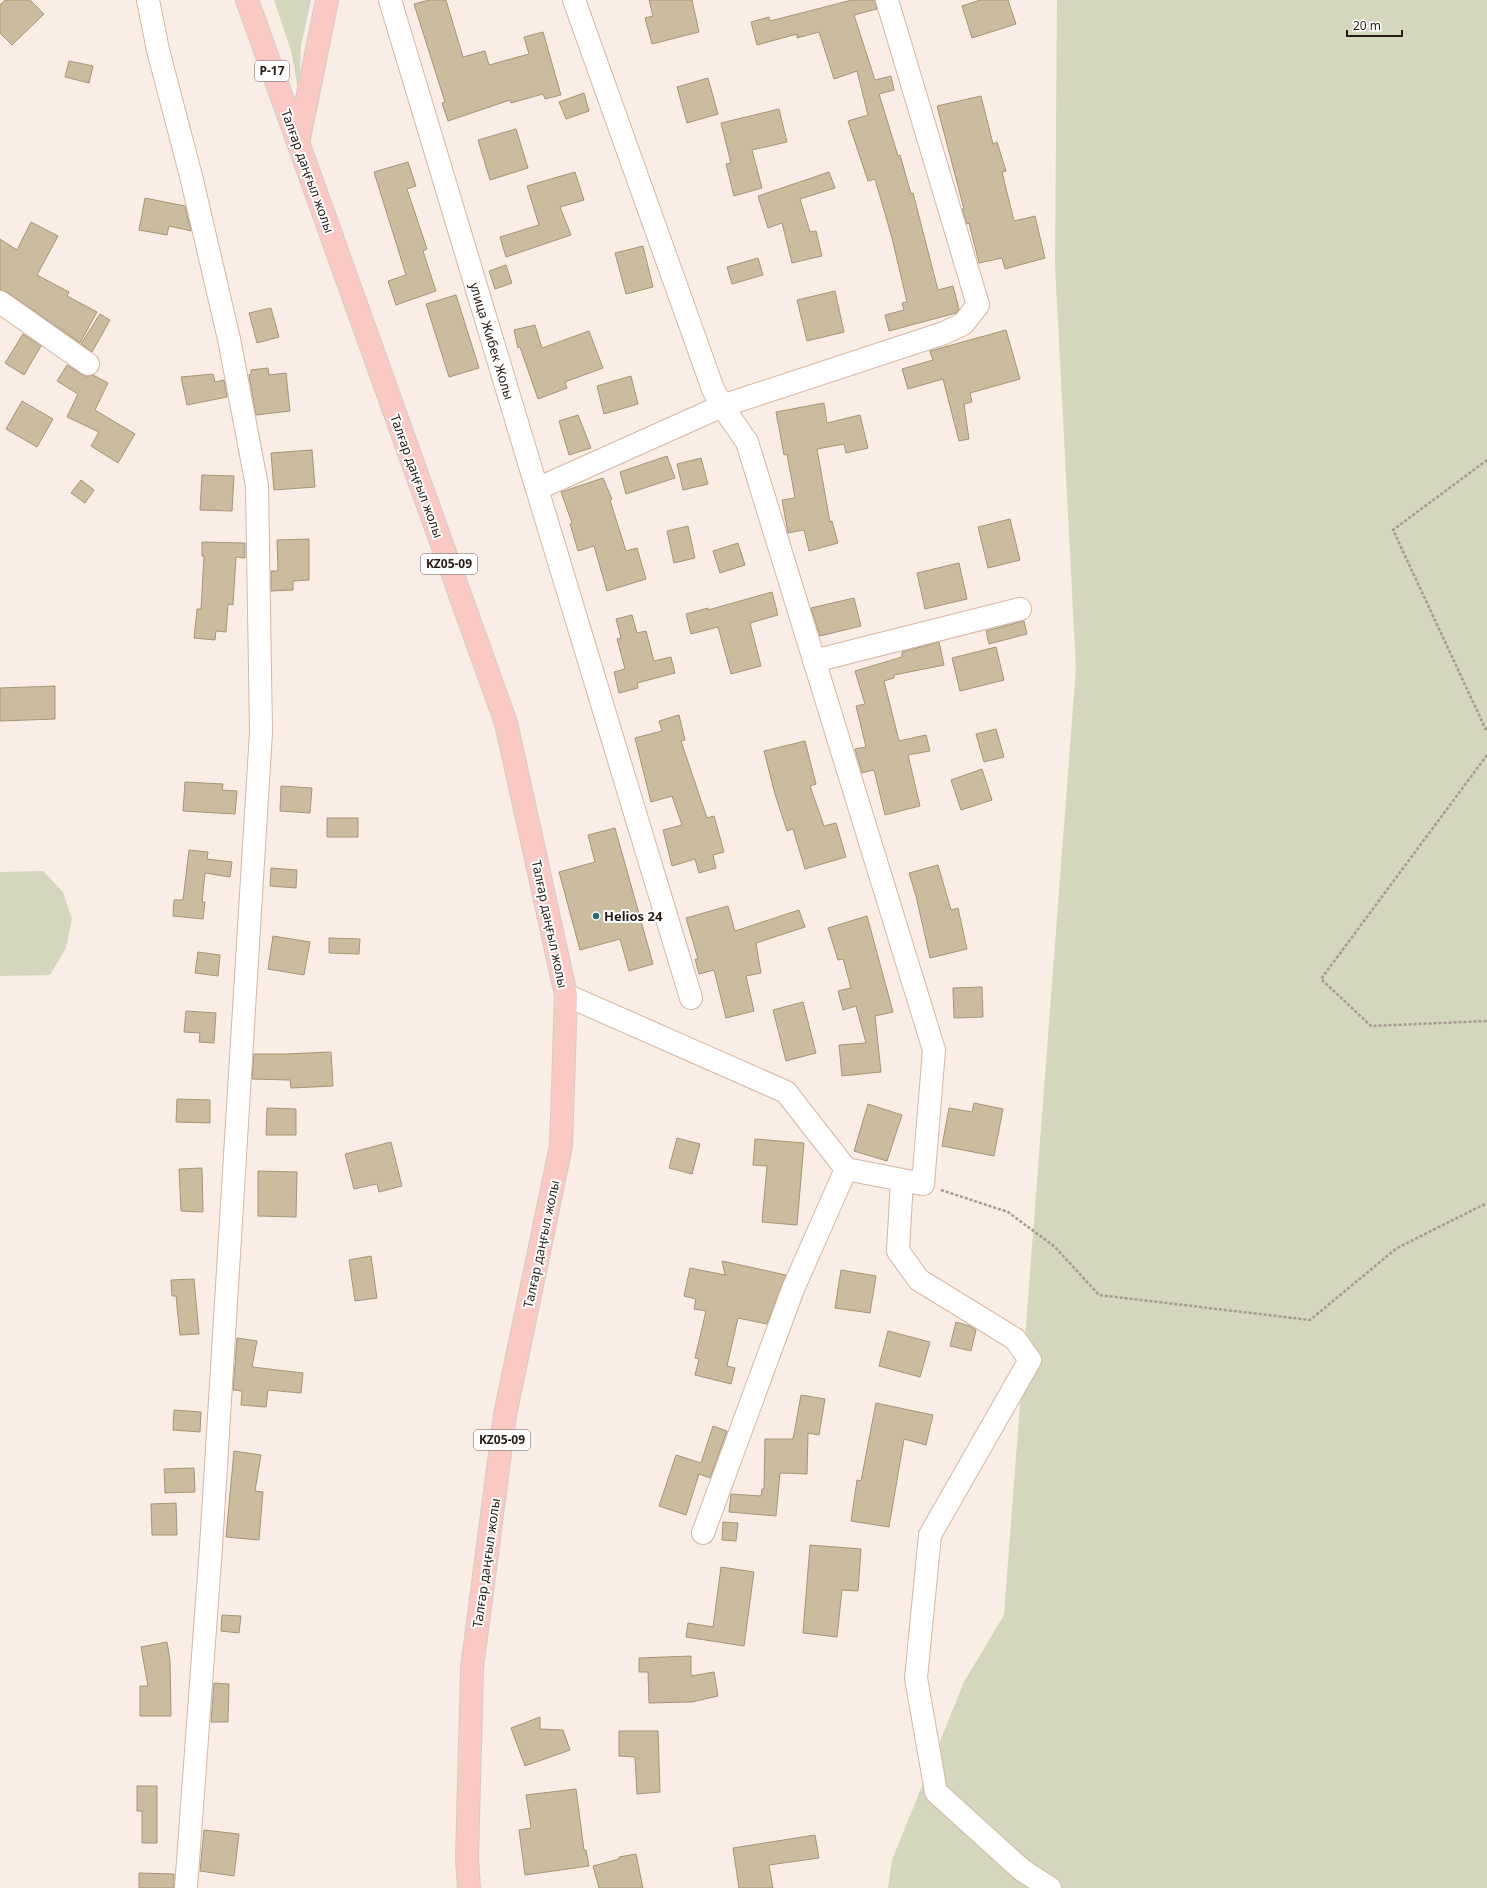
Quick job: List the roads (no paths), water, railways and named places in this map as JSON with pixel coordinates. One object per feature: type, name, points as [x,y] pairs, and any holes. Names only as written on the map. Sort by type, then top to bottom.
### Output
[{"type":"main road","name":"Талғар даңғыл жолы","points":[[247,0],[506,723],[566,995],[561,1146],[505,1415],[472,1668],[466,1858],[469,1888]]},
{"type":"main road","points":[[298,143],[327,0]]},
{"type":"street","points":[[148,0],[158,50],[229,339],[257,494],[261,732],[210,1555],[186,1888]]},
{"type":"street","name":"улица Жибек Жолы","points":[[390,0],[691,998]]},
{"type":"street","points":[[566,995],[786,1092],[846,1169],[923,1184],[934,1050],[747,442],[722,406],[713,389],[574,0]]},
{"type":"street","points":[[537,489],[722,406],[944,333],[963,324],[978,305],[887,0]]},
{"type":"street","points":[[0,302],[88,364]]},
{"type":"street","points":[[814,661],[1020,609]]},
{"type":"street","points":[[703,1533],[793,1289],[846,1169]]},
{"type":"street","points":[[902,1180],[898,1251],[919,1280],[1015,1339],[1030,1360],[930,1535],[916,1678],[936,1792],[1022,1870],[1050,1888]]},
{"type":"place","name":"Helios 24","points":[[596,916]]}]
